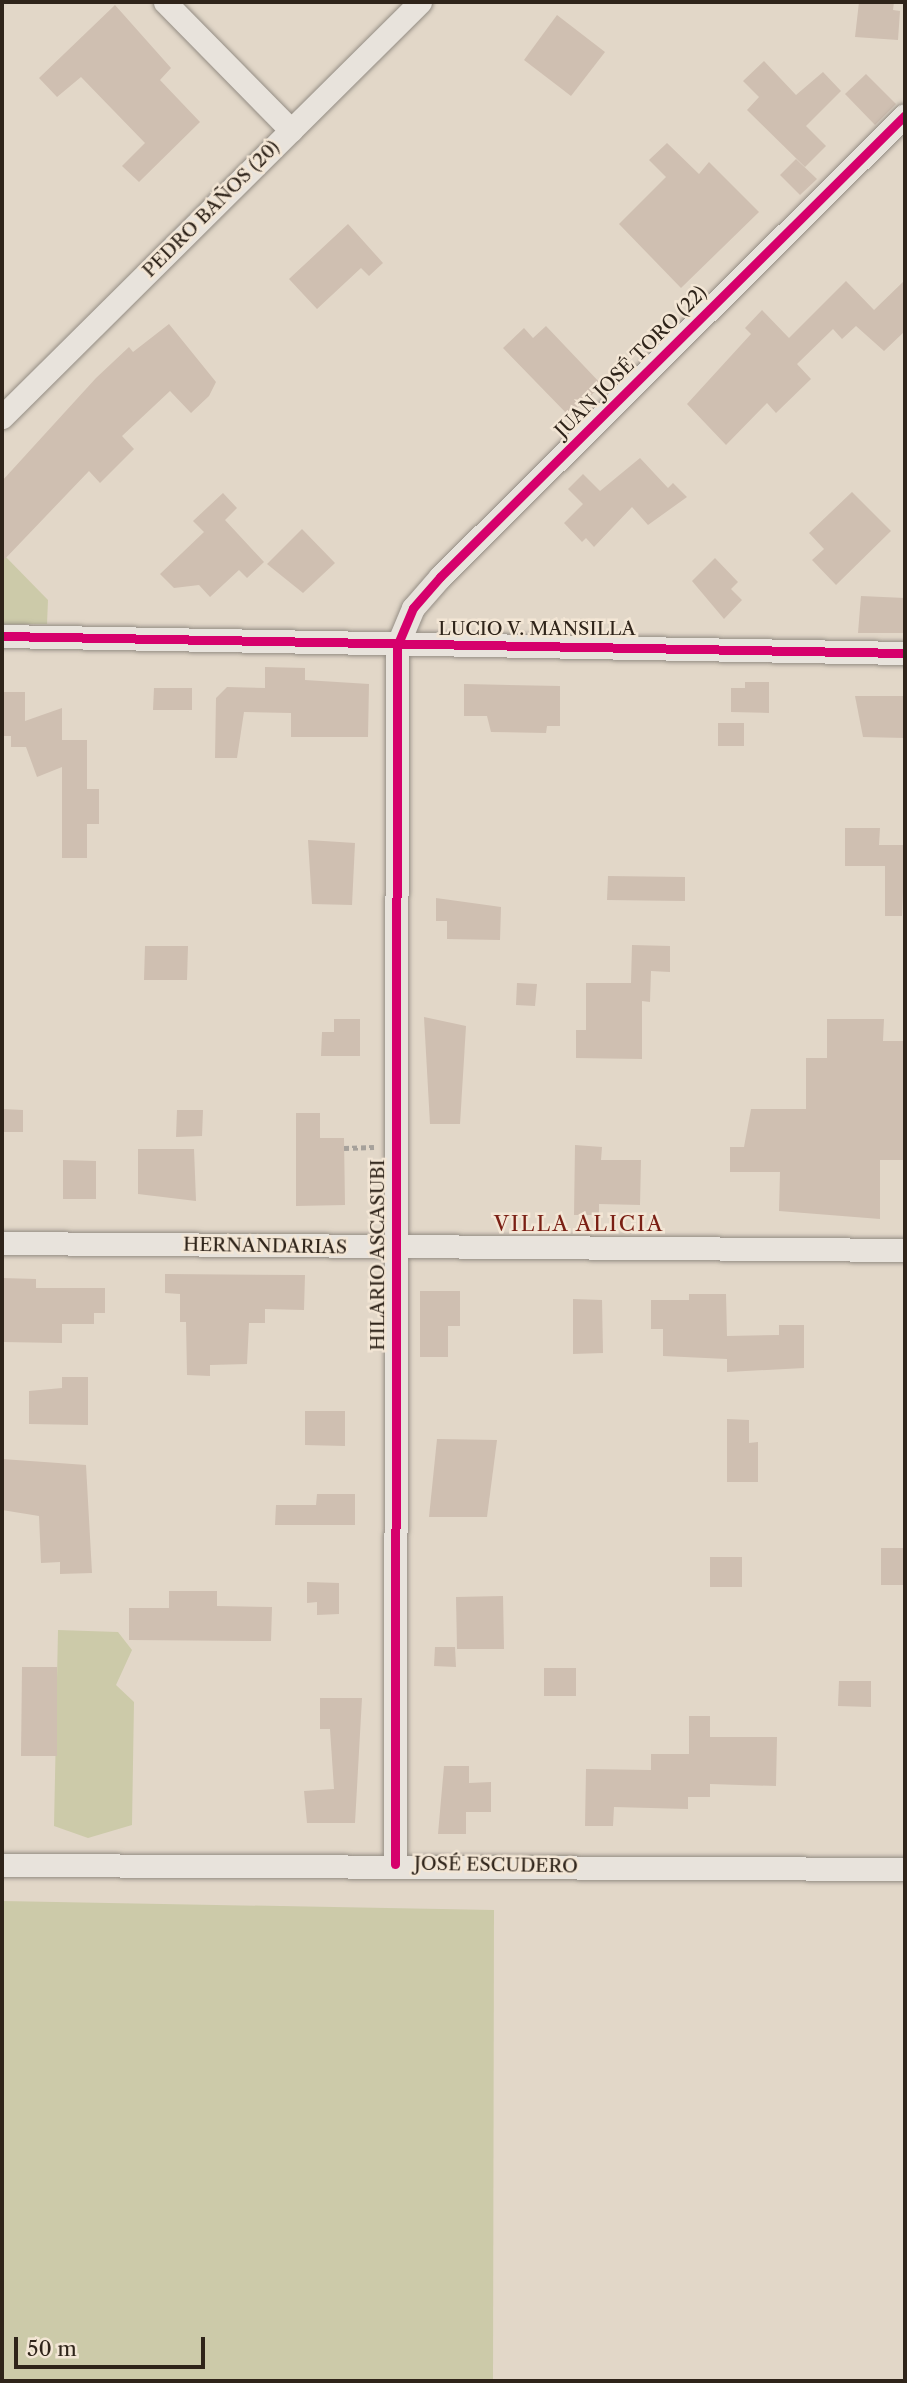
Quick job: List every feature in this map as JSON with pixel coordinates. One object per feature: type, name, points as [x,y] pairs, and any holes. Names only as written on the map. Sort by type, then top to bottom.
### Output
[{"type":"street","points":[[165,2],[291,130]]},
{"type":"street","name":"PEDRO BAÑOS (20)","points":[[2,416],[420,2]]},
{"type":"street","name":"JUAN JOSÉ TORO (22)","points":[[397,646],[413,608],[440,576],[905,115]]},
{"type":"street","name":"LUCIO V. MANSILLA","points":[[2,636],[397,646],[905,653]]},
{"type":"street","name":"HILARIO ASCASUBI","points":[[395,1864],[397,646]]},
{"type":"street","name":"HERNANDARIAS","points":[[2,1243],[905,1250]]},
{"type":"street","name":"JOSÉ ESCUDERO","points":[[2,1865],[395,1864],[905,1869]]},
{"type":"shaded area","points":[[2,553],[48,600],[47,624],[2,624]]},
{"type":"shaded area","points":[[58,1630],[118,1632],[132,1650],[116,1685],[134,1702],[132,1825],[88,1838],[54,1826]]},
{"type":"shaded area","points":[[2,1901],[494,1910],[493,2381],[2,2381]]},
{"type":"building","points":[[859,2],[894,2],[893,10],[900,11],[898,40],[855,37]]},
{"type":"building","points":[[115,5],[171,68],[160,80],[200,122],[139,182],[122,166],[145,143],[81,77],[57,97],[39,78]]},
{"type":"building","points":[[557,15],[605,52],[571,96],[524,60]]},
{"type":"building","points":[[764,61],[796,95],[823,72],[841,91],[806,126],[826,146],[805,167],[747,110],[759,97],[743,81]]},
{"type":"building","points":[[866,74],[896,104],[875,125],[845,94]]},
{"type":"building","points":[[667,143],[699,174],[709,162],[759,212],[681,288],[619,224],[666,177],[649,160]]},
{"type":"building","points":[[796,159],[817,179],[800,195],[780,175]]},
{"type":"building","points":[[348,224],[383,263],[369,276],[361,268],[317,309],[289,279]]},
{"type":"building","points":[[905,280],[905,331],[884,351],[856,326],[842,339],[833,329],[797,364],[811,379],[776,413],[767,403],[726,445],[687,404],[751,334],[745,328],[762,310],[789,338],[846,281],[874,310]]},
{"type":"building","points":[[169,324],[216,382],[209,396],[191,413],[170,391],[122,436],[134,449],[100,483],[89,471],[2,562],[2,481],[96,378],[129,347],[133,352]]},
{"type":"building","points":[[546,326],[602,385],[569,416],[503,348],[524,328],[533,338]]},
{"type":"building","points":[[640,458],[668,488],[673,483],[687,497],[648,525],[632,507],[594,547],[586,538],[582,542],[564,523],[583,504],[568,489],[583,474],[600,491]]},
{"type":"building","points":[[852,492],[891,531],[836,585],[812,560],[824,549],[809,533]]},
{"type":"building","points":[[223,493],[237,508],[225,520],[264,562],[247,578],[239,570],[210,597],[199,585],[174,588],[160,574],[204,532],[193,521]]},
{"type":"building","points":[[302,529],[335,563],[303,593],[267,564]]},
{"type":"building","points":[[715,558],[738,582],[731,589],[742,600],[724,619],[692,581]]},
{"type":"building","points":[[861,596],[905,598],[905,633],[858,633]]},
{"type":"building","points":[[265,667],[305,668],[305,680],[369,684],[368,737],[291,737],[291,713],[244,712],[237,758],[215,758],[216,698],[227,687],[265,688]]},
{"type":"building","points":[[745,682],[769,682],[769,713],[731,712],[731,688],[745,688]]},
{"type":"building","points":[[464,684],[560,686],[560,726],[547,726],[546,733],[491,732],[487,716],[464,716]]},
{"type":"building","points":[[154,688],[192,688],[192,710],[153,710]]},
{"type":"building","points":[[2,692],[25,692],[25,721],[62,708],[62,740],[87,740],[87,789],[99,789],[99,824],[87,824],[87,858],[62,858],[62,767],[37,777],[26,747],[11,747],[11,736],[2,736]]},
{"type":"building","points":[[855,696],[905,696],[905,738],[863,737]]},
{"type":"building","points":[[718,723],[744,723],[744,746],[718,746]]},
{"type":"building","points":[[845,828],[880,828],[879,845],[905,845],[902,916],[885,916],[885,866],[845,866]]},
{"type":"building","points":[[308,840],[355,843],[352,905],[312,904]]},
{"type":"building","points":[[608,876],[685,877],[685,901],[607,900]]},
{"type":"building","points":[[436,898],[501,907],[500,940],[447,939],[447,921],[436,921]]},
{"type":"building","points":[[632,945],[670,946],[670,972],[651,971],[650,1002],[642,1001],[642,1059],[576,1058],[576,1030],[586,1030],[586,983],[631,983]]},
{"type":"building","points":[[145,946],[188,946],[187,980],[144,980]]},
{"type":"building","points":[[517,983],[537,984],[535,1006],[516,1005]]},
{"type":"building","points":[[424,1017],[466,1026],[460,1124],[430,1124]]},
{"type":"building","points":[[334,1019],[360,1019],[360,1056],[321,1056],[322,1032],[334,1032]]},
{"type":"building","points":[[827,1019],[884,1019],[883,1041],[905,1041],[905,1160],[880,1160],[880,1219],[779,1211],[780,1172],[730,1172],[730,1147],[744,1147],[751,1109],[806,1109],[806,1058],[827,1058]]},
{"type":"building","points":[[2,1109],[23,1110],[23,1132],[2,1132]]},
{"type":"building","points":[[177,1110],[203,1110],[202,1136],[176,1137]]},
{"type":"building","points":[[296,1113],[320,1113],[320,1138],[344,1138],[345,1205],[296,1206]]},
{"type":"building","points":[[575,1145],[602,1147],[601,1160],[641,1160],[640,1205],[599,1204],[599,1215],[574,1215]]},
{"type":"building","points":[[138,1149],[194,1149],[196,1201],[138,1194]]},
{"type":"building","points":[[63,1160],[96,1161],[96,1199],[63,1199]]},
{"type":"building","points":[[165,1274],[305,1275],[304,1310],[265,1309],[265,1323],[249,1323],[247,1364],[210,1365],[210,1376],[187,1375],[186,1322],[180,1322],[180,1294],[165,1293]]},
{"type":"building","points":[[2,1278],[36,1279],[36,1288],[105,1288],[105,1313],[94,1313],[94,1324],[62,1324],[62,1343],[2,1342]]},
{"type":"building","points":[[420,1291],[460,1291],[460,1326],[448,1326],[448,1357],[420,1357]]},
{"type":"building","points":[[689,1294],[726,1294],[727,1336],[779,1335],[779,1325],[804,1325],[804,1368],[727,1372],[727,1359],[663,1356],[663,1329],[651,1329],[651,1300],[689,1300]]},
{"type":"building","points":[[573,1299],[602,1300],[603,1353],[573,1354]]},
{"type":"building","points":[[62,1377],[88,1377],[88,1425],[29,1424],[29,1391],[62,1388]]},
{"type":"building","points":[[305,1411],[345,1411],[345,1446],[305,1445]]},
{"type":"building","points":[[727,1419],[749,1420],[749,1443],[758,1442],[758,1482],[727,1482]]},
{"type":"building","points":[[437,1439],[497,1440],[487,1517],[429,1517]]},
{"type":"building","points":[[2,1459],[86,1465],[92,1573],[60,1574],[60,1562],[41,1563],[39,1516],[2,1510]]},
{"type":"building","points":[[317,1494],[355,1494],[355,1525],[275,1525],[276,1505],[316,1505]]},
{"type":"building","points":[[881,1548],[905,1548],[905,1585],[881,1585]]},
{"type":"building","points":[[710,1557],[742,1557],[742,1587],[710,1587]]},
{"type":"building","points":[[307,1582],[339,1583],[339,1614],[317,1615],[317,1602],[307,1603]]},
{"type":"building","points":[[169,1591],[217,1591],[217,1606],[272,1607],[271,1641],[129,1640],[129,1608],[169,1608]]},
{"type":"building","points":[[503,1596],[504,1649],[457,1649],[456,1597]]},
{"type":"building","points":[[435,1647],[455,1647],[456,1667],[434,1666]]},
{"type":"building","points":[[22,1667],[57,1667],[57,1756],[21,1756]]},
{"type":"building","points":[[544,1668],[576,1668],[576,1696],[544,1696]]},
{"type":"building","points":[[839,1681],[871,1681],[871,1707],[838,1706]]},
{"type":"building","points":[[320,1698],[362,1698],[355,1823],[307,1823],[304,1791],[334,1789],[330,1729],[320,1729]]},
{"type":"building","points":[[689,1716],[710,1716],[710,1737],[777,1737],[776,1786],[710,1784],[710,1797],[688,1797],[688,1809],[614,1807],[613,1826],[585,1826],[586,1769],[651,1770],[651,1754],[689,1754]]},
{"type":"building","points":[[444,1766],[469,1766],[469,1783],[491,1782],[491,1812],[466,1812],[466,1834],[438,1834]]},
{"type":"cycle path","points":[[395,1864],[397,646],[413,608],[440,577],[905,115]]},
{"type":"cycle path","points":[[2,636],[905,653]]},
{"type":"district","name":"VILLA ALICIA","points":[[579,1224]]}]
